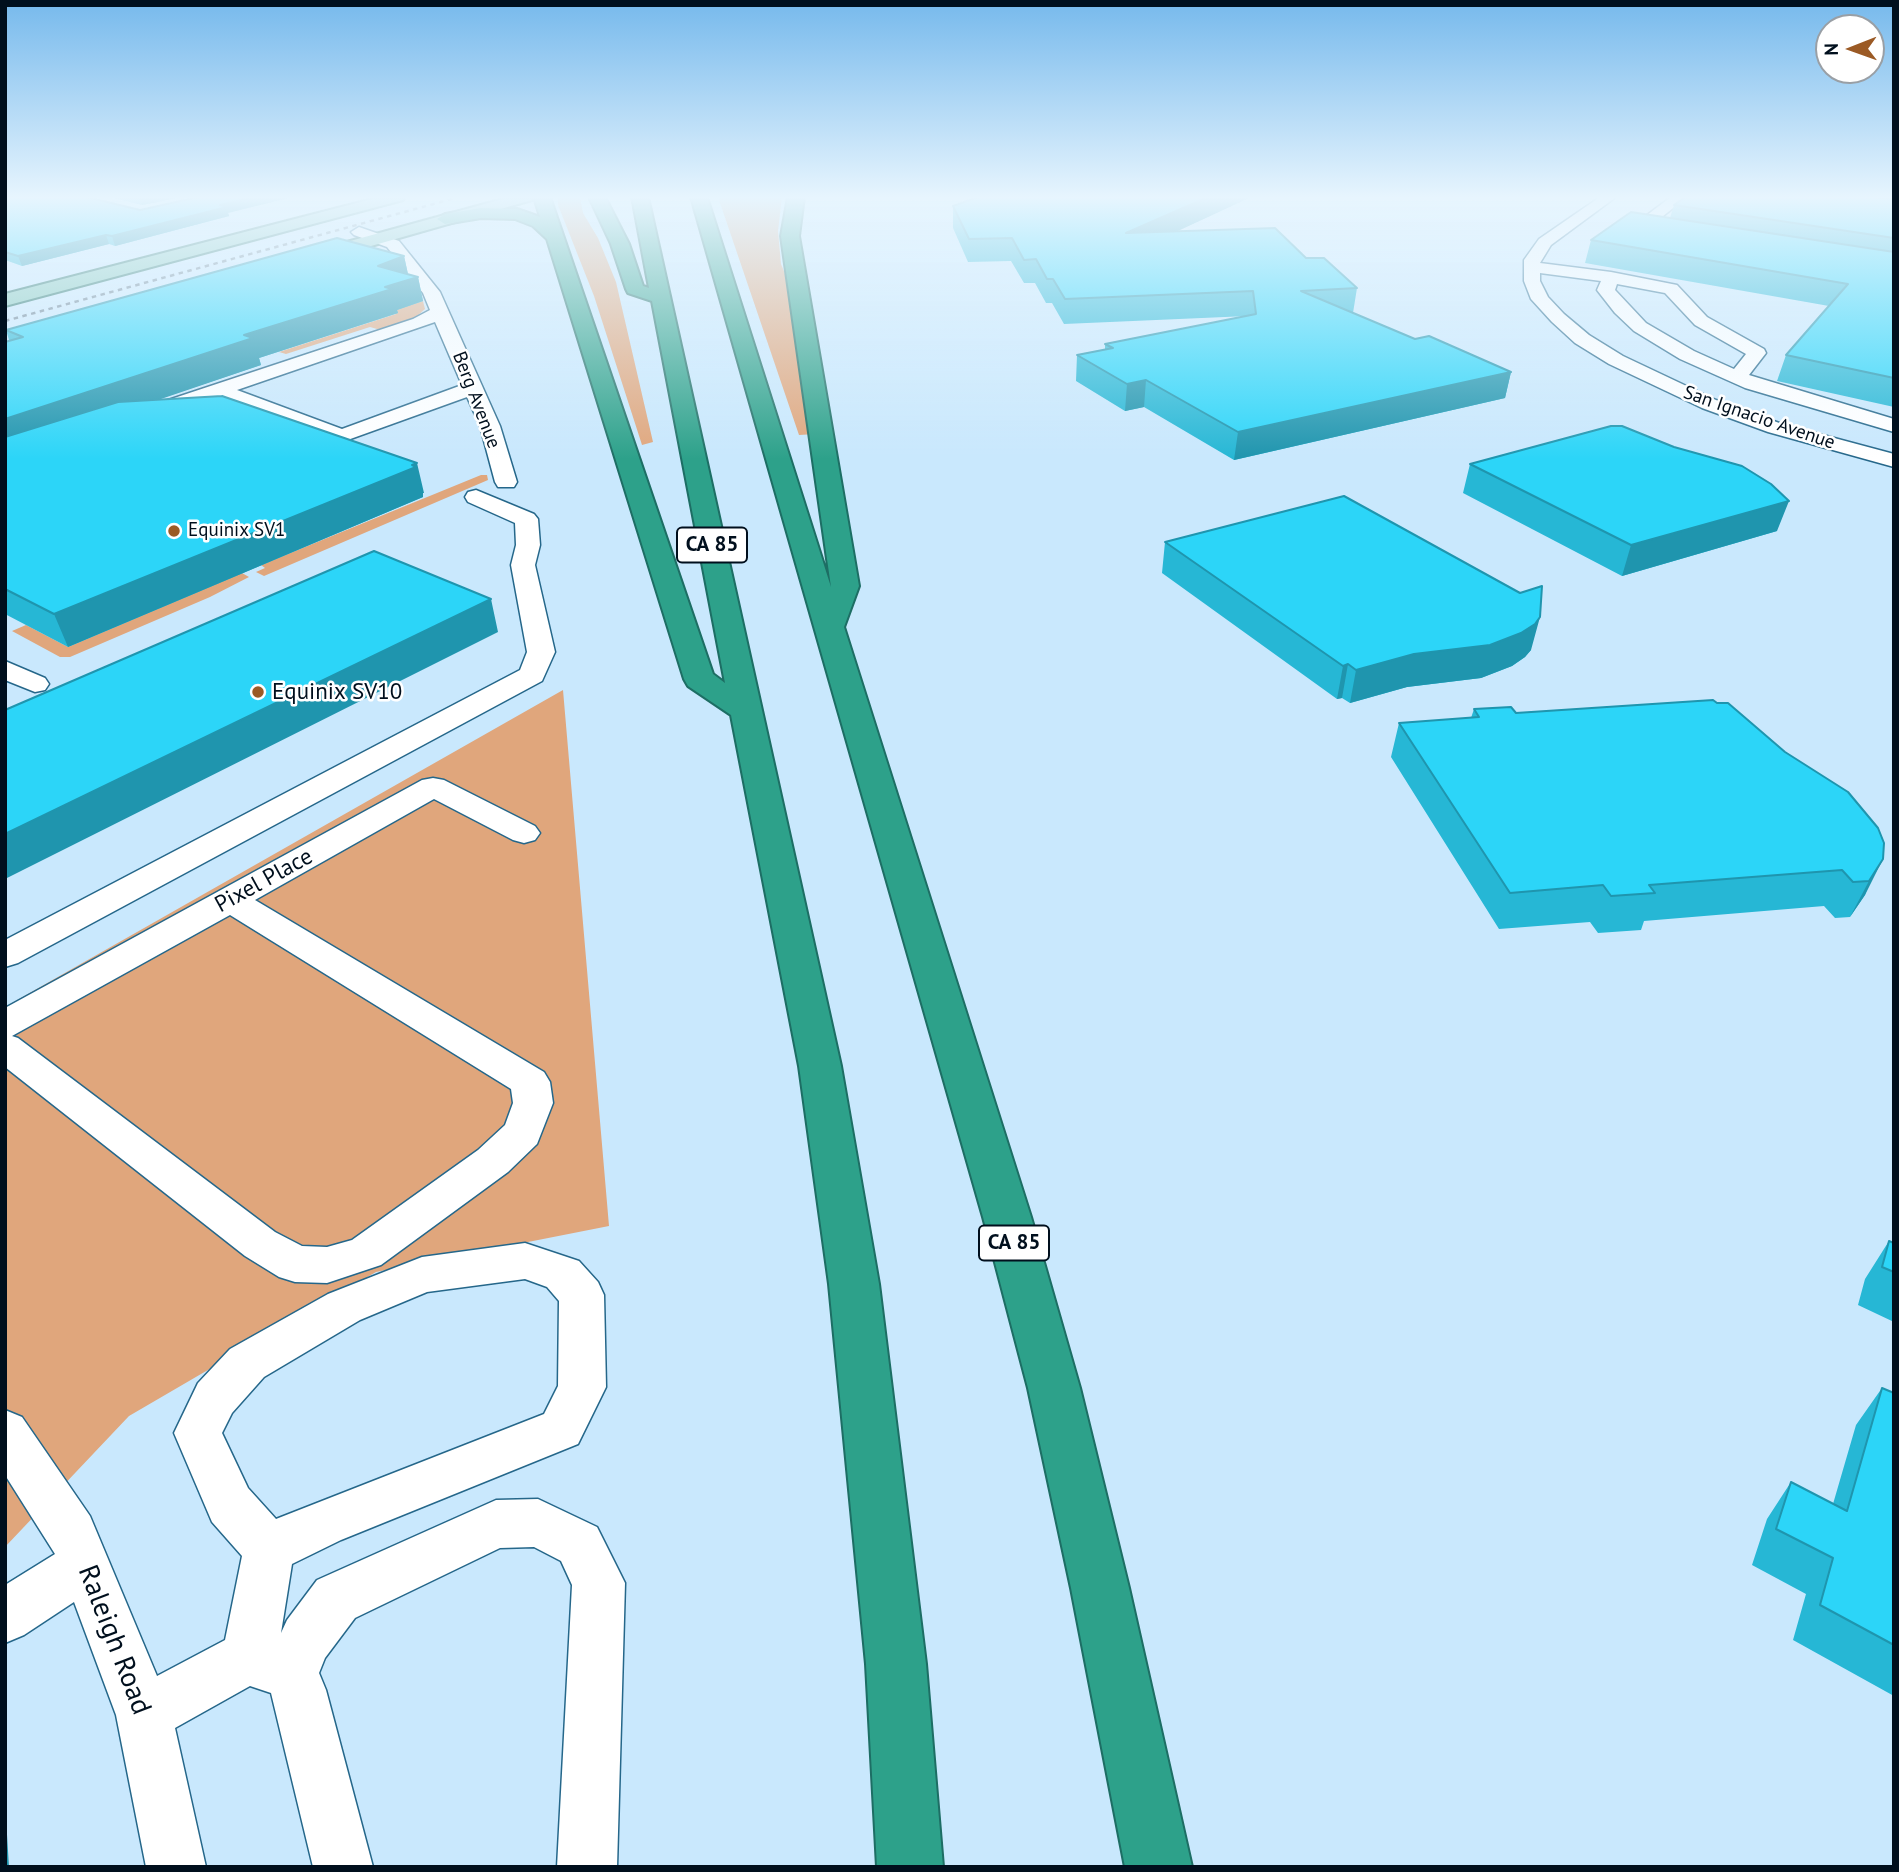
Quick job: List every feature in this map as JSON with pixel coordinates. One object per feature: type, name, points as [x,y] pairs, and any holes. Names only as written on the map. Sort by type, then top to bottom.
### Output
[{"type":"highway","points":[[570,284],[699,679],[745,710]]},
{"type":"highway","points":[[633,284],[635,289],[661,298]]},
{"type":"highway","name":"CA 85","points":[[658,284],[820,1066],[854,1284],[896,1664],[910,1867]]},
{"type":"highway","name":"CA 85","points":[[726,284],[1007,1217],[1046,1362],[1100,1588],[1159,1867]]},
{"type":"highway","points":[[798,284],[845,586],[828,630]]},
{"type":"main road","points":[[5,300],[65,284]]},
{"type":"street","name":"Berg Avenue","points":[[425,284],[441,312],[489,426],[506,482]]},
{"type":"street","name":"San Ignacio Avenue","points":[[1533,284],[1540,299],[1582,339],[1616,360],[1709,404],[1775,428],[1894,461]]},
{"type":"street","points":[[1608,284],[1606,290],[1640,327],[1687,355],[1737,377],[1855,417],[1894,426]]},
{"type":"street","points":[[1648,284],[1671,289],[1690,312],[1707,326],[1757,353],[1737,377]]},
{"type":"street","points":[[130,419],[419,323],[441,312]]},
{"type":"street","points":[[219,390],[342,436],[473,388]]},
{"type":"street","points":[[5,955],[532,676],[541,652],[523,565],[528,545],[526,519],[476,497]]},
{"type":"street","points":[[5,669],[35,684]]},
{"type":"street","name":"Pixel Place","points":[[5,1025],[433,787],[524,833]]},
{"type":"street","points":[[5,1047],[260,1244],[295,1264],[327,1265],[366,1253],[493,1161],[523,1133],[533,1103],[530,1082],[230,900]]},
{"type":"street","points":[[269,1549],[323,1523],[561,1429],[582,1387],[582,1295],[563,1274],[525,1261],[422,1275],[344,1307],[247,1363],[215,1398],[198,1433],[230,1505],[269,1549],[270,1666],[298,1690],[343,1867]]},
{"type":"street","name":"Raleigh Road","points":[[5,1432],[72,1532],[86,1564],[144,1716],[176,1867]]},
{"type":"street","points":[[144,1716],[221,1670],[270,1666],[306,1639],[336,1599],[496,1524],[538,1523],[579,1544],[599,1583],[587,1867]]},
{"type":"street","points":[[5,1616],[86,1564]]},
{"type":"shaded area","points":[[589,284],[617,284],[653,442],[642,445]]},
{"type":"shaded area","points":[[748,284],[790,286],[816,434],[799,435]]},
{"type":"shaded area","points":[[423,301],[425,309],[416,317],[384,331],[370,327],[286,354],[279,352],[396,314],[391,311]]},
{"type":"shaded area","points":[[481,475],[487,475],[488,480],[264,576],[256,572],[265,568],[261,565]]},
{"type":"shaded area","points":[[242,573],[249,577],[210,597],[70,657],[60,657],[12,631],[26,625],[68,647]]},
{"type":"shaded area","points":[[563,690],[609,1226],[376,1272],[129,1416],[5,1547],[5,1007]]},
{"type":"building","points":[[170,284],[394,284],[385,287],[392,289],[244,335],[253,338],[5,419],[5,342],[23,337],[6,330]]},
{"type":"building","points":[[1056,284],[1353,284],[1357,288],[1301,291],[1415,339],[1429,336],[1511,372],[1238,432],[1146,380],[1127,384],[1077,355],[1113,348],[1105,344],[1256,314],[1253,291],[1065,299]]},
{"type":"building","points":[[1848,284],[1894,284],[1894,378],[1786,355]]},
{"type":"building","name":"Equinix SV1","points":[[222,396],[417,463],[412,465],[416,467],[54,614],[5,589],[5,437],[118,402]]},
{"type":"building","points":[[1611,426],[1622,426],[1674,447],[1742,466],[1771,484],[1789,501],[1631,545],[1470,464]]},
{"type":"building","points":[[1344,496],[1520,593],[1542,586],[1540,617],[1535,624],[1521,633],[1490,645],[1414,654],[1356,670],[1348,664],[1343,666],[1165,542]]},
{"type":"building","name":"Equinix SV10","points":[[374,551],[491,599],[5,834],[5,710]]},
{"type":"building","points":[[1713,700],[1717,703],[1728,703],[1785,752],[1848,792],[1878,828],[1884,843],[1883,859],[1869,881],[1853,882],[1842,870],[1649,885],[1655,893],[1611,896],[1603,885],[1510,893],[1399,723],[1479,717],[1474,709],[1511,707],[1516,713]]},
{"type":"building","points":[[1889,1241],[1894,1243],[1894,1272],[1882,1267]]},
{"type":"building","points":[[1882,1388],[1894,1393],[1894,1645],[1820,1605],[1833,1558],[1776,1529],[1791,1482],[1847,1511]]},
{"type":"railway","points":[[5,321],[139,284]]},
{"type":"place","name":"Equinix SV1","points":[[174,531]]},
{"type":"place","name":"Equinix SV10","points":[[258,692]]}]
